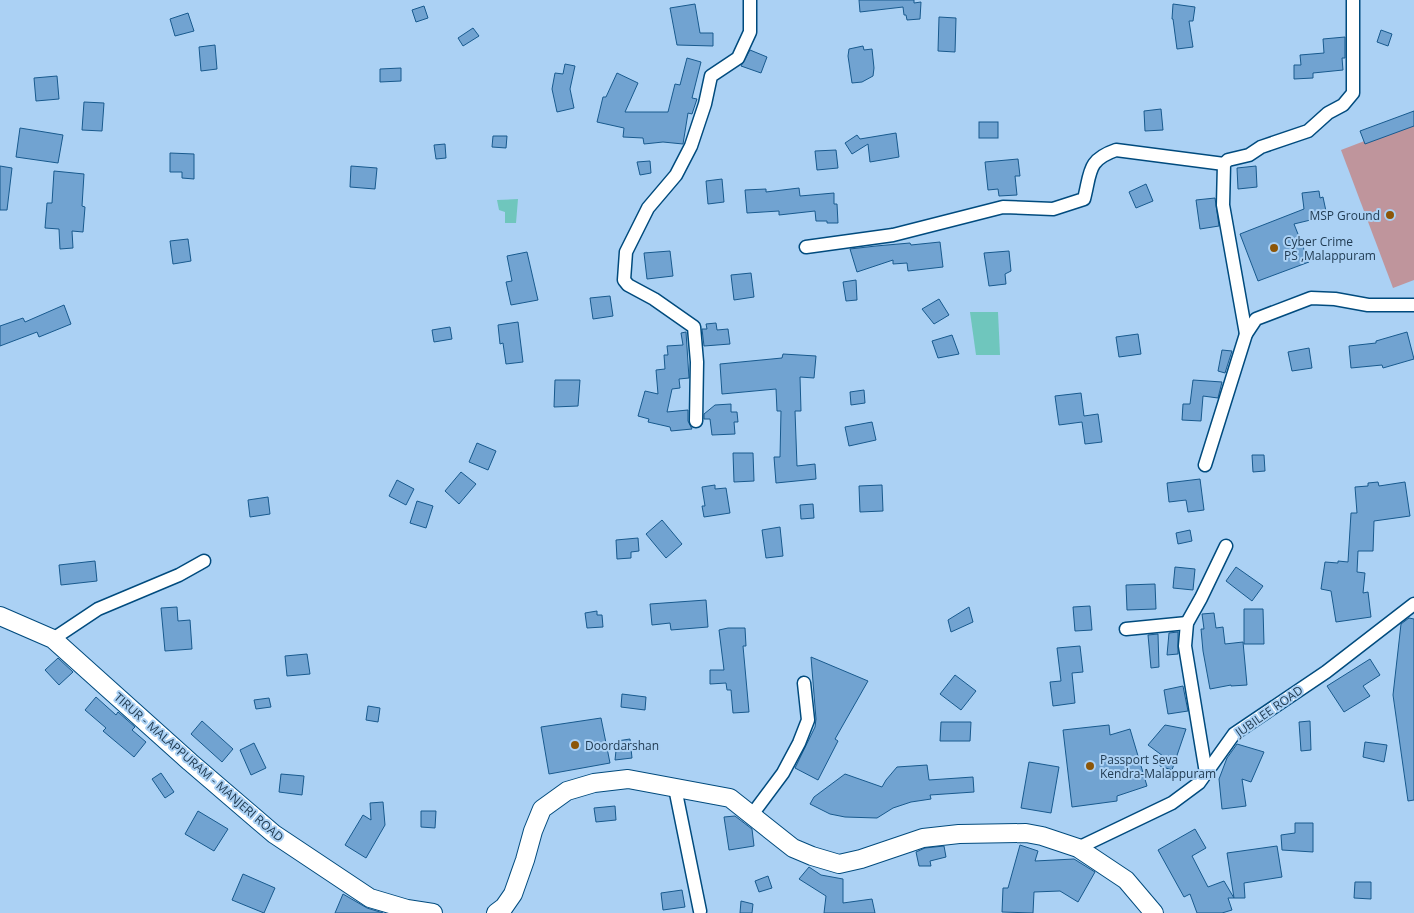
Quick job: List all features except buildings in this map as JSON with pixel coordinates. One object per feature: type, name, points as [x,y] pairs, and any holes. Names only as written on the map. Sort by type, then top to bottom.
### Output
[{"type":"main road","name":"TIRUR - MALAPPURAM - MANJERI ROAD","points":[[0,616],[53,639],[190,762],[274,834],[370,898],[407,909],[433,913]]},
{"type":"main road","points":[[496,913],[504,907],[514,894],[533,831],[542,809],[567,791],[594,783],[628,779],[730,798],[793,848],[839,864],[923,838],[959,834],[1026,833],[1042,836],[1078,848],[1126,880],[1154,913]]},
{"type":"street","points":[[696,420],[697,362],[694,327],[654,299],[628,285],[624,280],[626,252],[648,208],[676,175],[691,146],[711,76],[738,58],[750,32],[750,0]]},
{"type":"street","points":[[1246,334],[1223,205],[1224,164],[1228,160],[1248,155],[1261,147],[1308,131],[1328,113],[1343,105],[1353,92],[1353,0]]},
{"type":"street","points":[[806,247],[893,235],[1003,207],[1053,209],[1077,202],[1084,199],[1093,164],[1102,155],[1116,150],[1224,164]]},
{"type":"street","points":[[1205,465],[1246,334],[1256,320],[1311,298],[1368,306],[1414,305]]},
{"type":"street","points":[[1206,773],[1186,646],[1186,623],[1201,598],[1226,546]]},
{"type":"street","points":[[53,639],[98,609],[179,575],[204,561]]},
{"type":"street","name":"JUBILEE ROAD","points":[[1078,848],[1172,803],[1199,783],[1234,734],[1326,672],[1414,604]]},
{"type":"street","points":[[1126,629],[1186,623]]},
{"type":"street","points":[[751,816],[783,773],[799,743],[808,720],[804,684]]},
{"type":"street","points":[[675,788],[700,911]]},
{"type":"shaded area","name":"MSP Ground","points":[[1414,122],[1414,280],[1393,288],[1341,150]]},
{"type":"shaded area","points":[[518,199],[516,223],[505,223],[505,212],[499,210],[497,200]]},
{"type":"shaded area","points":[[970,312],[998,312],[1000,355],[976,355]]},
{"type":"place","name":"MSP Ground","points":[[1390,215]]},
{"type":"place","name":"Cyber Crime PS ,Malappuram","points":[[1274,248]]},
{"type":"place","name":"Doordarshan","points":[[575,745]]},
{"type":"place","name":"Passport Seva Kendra-Malappuram","points":[[1090,766]]}]
